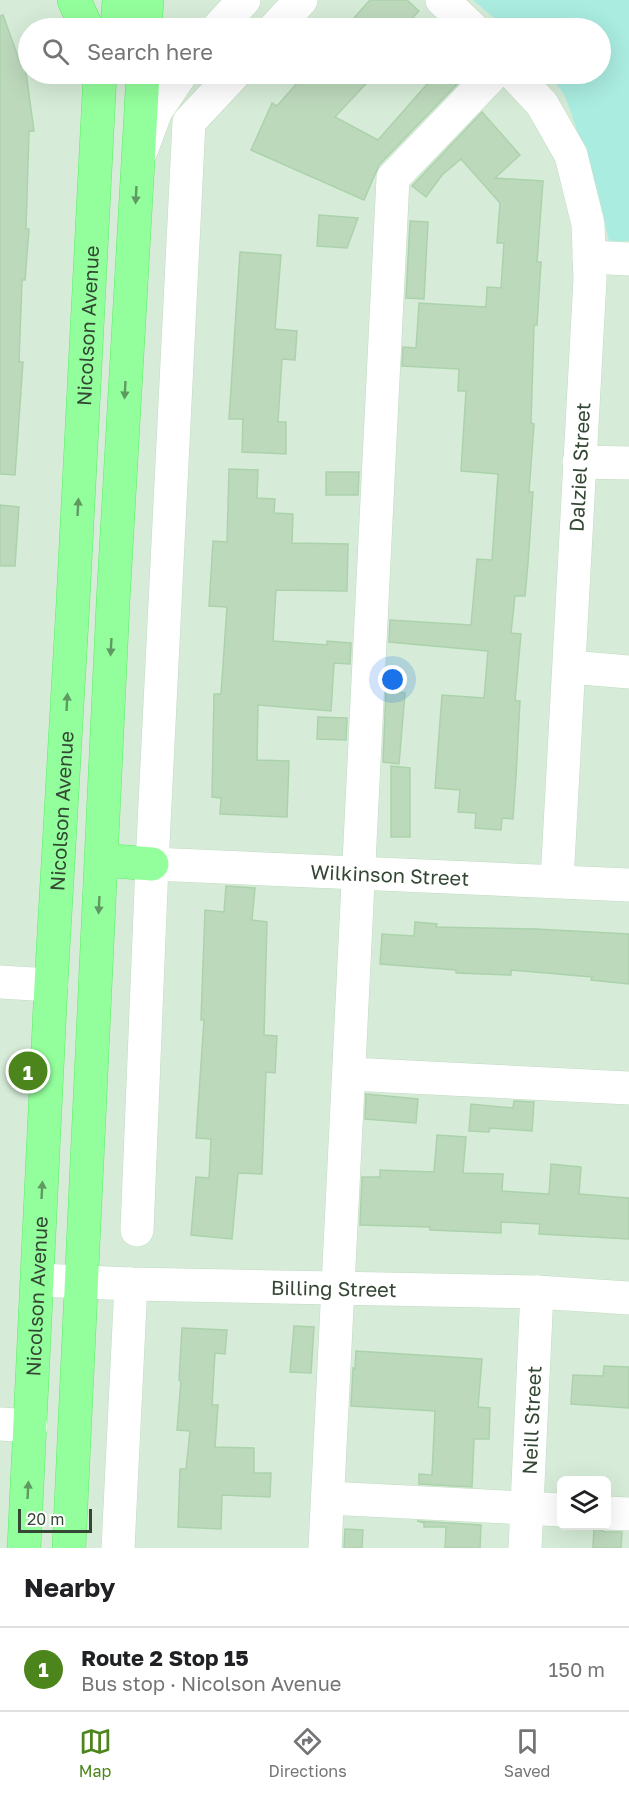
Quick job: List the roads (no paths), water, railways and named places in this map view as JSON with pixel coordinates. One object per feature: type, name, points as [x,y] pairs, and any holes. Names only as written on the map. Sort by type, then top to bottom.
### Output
[{"type":"main road","points":[[74,0],[82,18]]},
{"type":"main road","points":[[101,18],[102,0]]},
{"type":"main road","points":[[118,18],[119,0]]},
{"type":"main road","points":[[146,18],[147,0]]},
{"type":"main road","name":"Nicolson Avenue","points":[[24,1548],[16,1425],[38,1280],[51,985],[99,84]]},
{"type":"main road","points":[[98,106],[106,84]]},
{"type":"main road","points":[[69,1548],[113,603],[142,84]]},
{"type":"main road","points":[[73,602],[113,603]]},
{"type":"main road","points":[[101,860],[152,864]]},
{"type":"street","points":[[227,18],[244,0]]},
{"type":"street","points":[[284,18],[301,0]]},
{"type":"street","points":[[442,0],[461,18]]},
{"type":"street","points":[[138,159],[156,111],[174,84]]},
{"type":"street","points":[[137,1230],[152,864],[189,122],[225,84]]},
{"type":"street","points":[[325,1548],[393,178],[483,84]]},
{"type":"street","name":"Dalziel Street","points":[[523,84],[542,104],[571,155],[588,224],[590,279],[557,881]]},
{"type":"street","points":[[589,258],[629,260]]},
{"type":"street","points":[[579,462],[629,463]]},
{"type":"street","points":[[570,667],[629,672]]},
{"type":"street","name":"Wilkinson Street","points":[[152,864],[629,885]]},
{"type":"street","points":[[0,982],[51,985]]},
{"type":"street","points":[[350,1074],[629,1088]]},
{"type":"street","name":"Billing Street","points":[[38,1280],[537,1292],[629,1298]]},
{"type":"street","points":[[118,1548],[131,1284]]},
{"type":"street","name":"Neill Street","points":[[525,1548],[537,1292]]},
{"type":"street","points":[[328,1498],[557,1510]]},
{"type":"street","points":[[611,1513],[629,1514]]},
{"type":"place","name":"Route 2 Stop 15","points":[[28,1071]]}]
